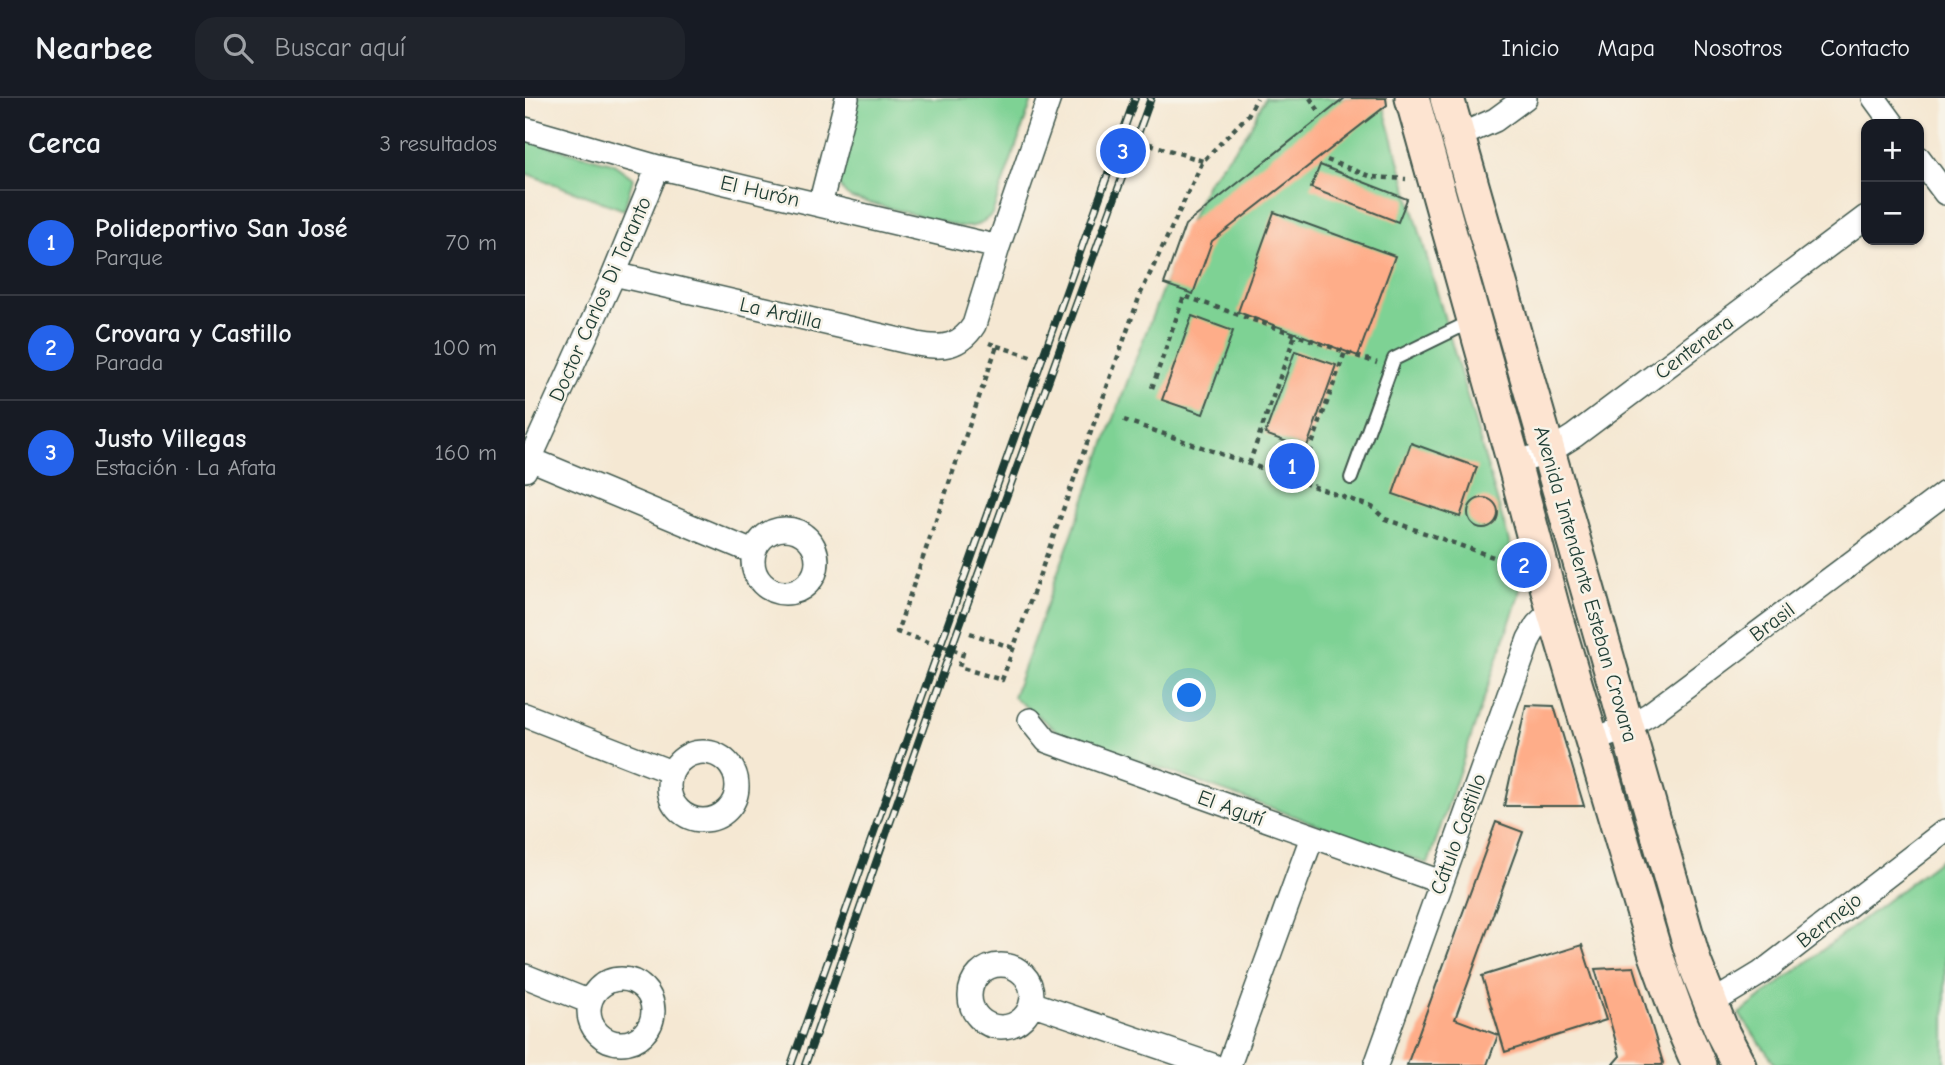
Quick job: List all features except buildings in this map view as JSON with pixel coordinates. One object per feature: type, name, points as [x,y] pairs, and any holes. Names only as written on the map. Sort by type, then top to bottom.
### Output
[{"type":"main road","name":"Avenida Intendente Esteban Crovara","points":[[1412,98],[1553,609],[1656,955],[1699,1065]]},
{"type":"main road","name":"Avenida Intendente Esteban Crovara","points":[[1447,98],[1695,964],[1723,1034],[1739,1065]]},
{"type":"street","points":[[820,205],[847,98]]},
{"type":"street","points":[[958,341],[974,325],[1049,98]]},
{"type":"street","points":[[1459,136],[1496,120],[1525,98]]},
{"type":"street","points":[[1874,98],[1889,119]]},
{"type":"street","name":"El Hurón","points":[[525,129],[657,167],[998,247]]},
{"type":"street","points":[[1928,166],[1945,193]]},
{"type":"street","name":"Doctor Carlos Di Taranto","points":[[527,464],[614,274],[657,167]]},
{"type":"street","name":"Centenera","points":[[1514,463],[1548,453],[1574,436],[1861,222]]},
{"type":"street","name":"La Ardilla","points":[[614,274],[932,347],[958,341]]},
{"type":"street","points":[[527,464],[753,552]]},
{"type":"street","name":"Brasil","points":[[1593,740],[1627,727],[1650,714],[1945,492]]},
{"type":"street","name":"Cátulo Castillo","points":[[1376,1065],[1529,639],[1537,625],[1553,609]]},
{"type":"street","points":[[525,715],[671,772]]},
{"type":"street","name":"El Agutí","points":[[1030,720],[1047,741],[1441,882]]},
{"type":"street","name":"Bermejo","points":[[1710,1004],[1761,973],[1945,831]]},
{"type":"street","points":[[1229,1065],[1312,837]]},
{"type":"street","points":[[525,976],[590,1002]]},
{"type":"street","points":[[1031,1003],[1212,1065]]},
{"type":"lane","points":[[1352,478],[1394,359],[1474,320]]},
{"type":"path","points":[[997,346],[897,632],[963,653],[959,667],[1002,680],[1140,295],[1203,161],[1248,115],[1257,98]]},
{"type":"path","points":[[1310,98],[1319,111]]},
{"type":"path","points":[[1150,144],[1203,161]]},
{"type":"path","points":[[1327,160],[1372,177],[1435,180]]},
{"type":"path","points":[[1152,388],[1184,296],[1391,368]]},
{"type":"path","points":[[1249,464],[1295,335]]},
{"type":"path","points":[[958,341],[997,346],[1033,357]]},
{"type":"path","points":[[1299,481],[1345,352]]},
{"type":"path","points":[[1124,420],[1372,507],[1385,519],[1496,558]]},
{"type":"path","points":[[970,633],[1013,648]]},
{"type":"green space","points":[[858,98],[1033,98],[992,214],[978,224],[961,227],[846,195],[840,186],[839,171]]},
{"type":"green space","points":[[1265,98],[1381,98],[1521,585],[1428,864],[1059,732],[1013,697],[1181,241],[1207,183],[1248,132]]},
{"type":"green space","points":[[525,140],[612,163],[633,178],[624,210],[525,173]]},
{"type":"green space","points":[[1945,856],[1945,1065],[1776,1065],[1739,1014]]},
{"type":"railway","points":[[791,1065],[1135,98]]},
{"type":"railway","points":[[805,1065],[951,649],[1151,98]]},
{"type":"place","name":"Justo Villegas","points":[[1123,151]]},
{"type":"place","name":"Polideportivo San José","points":[[1292,466]]},
{"type":"place","name":"Crovara y Castillo","points":[[1524,565]]}]
